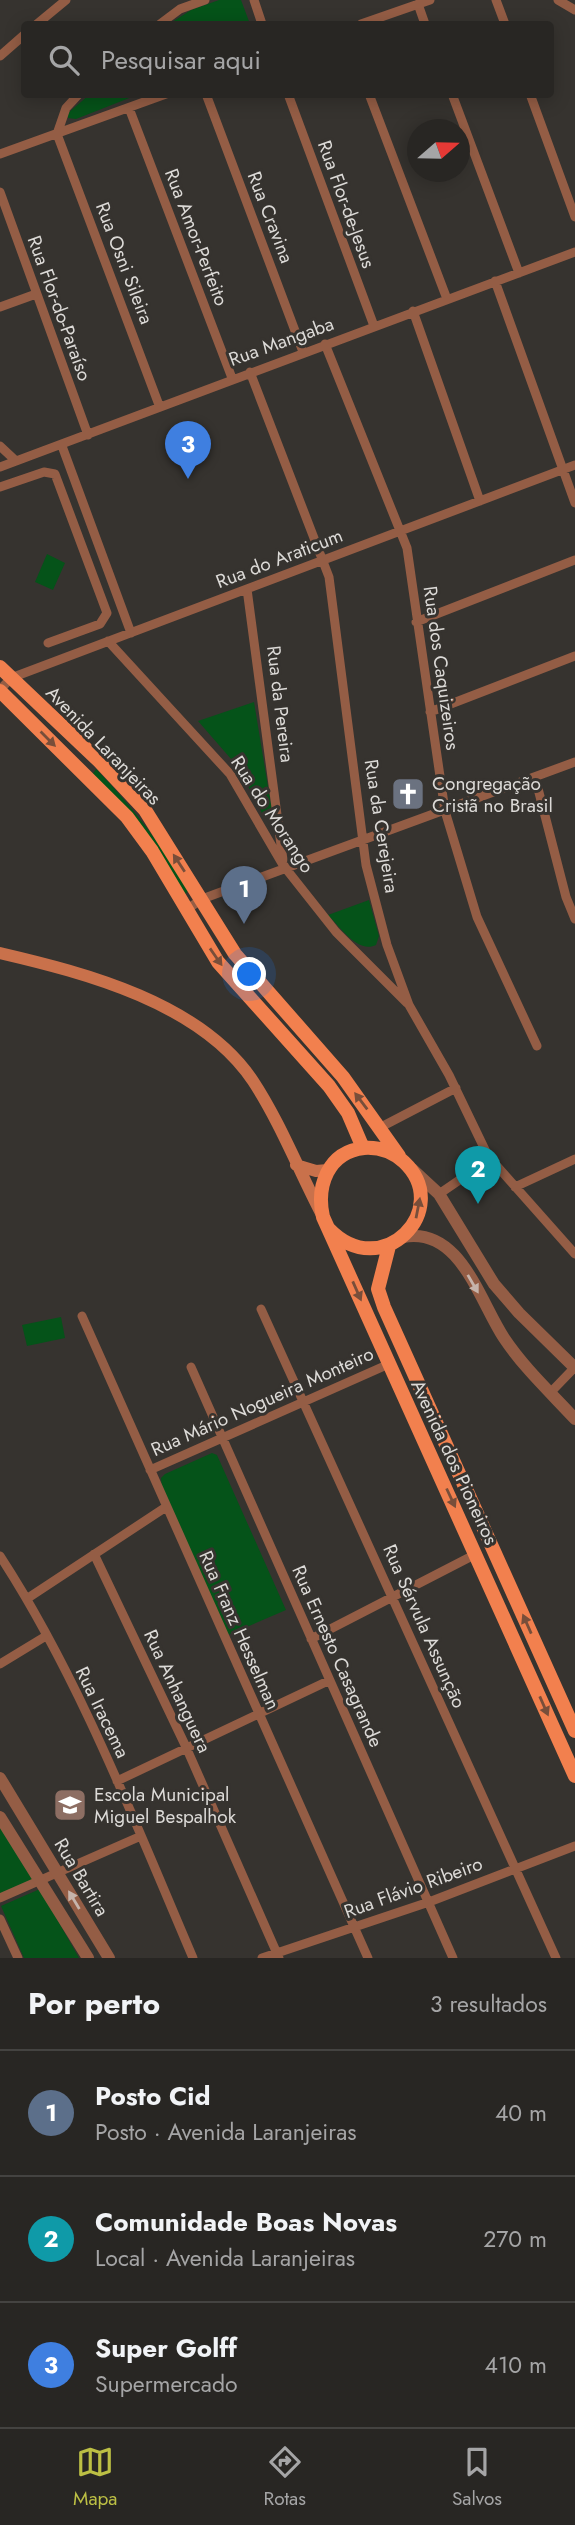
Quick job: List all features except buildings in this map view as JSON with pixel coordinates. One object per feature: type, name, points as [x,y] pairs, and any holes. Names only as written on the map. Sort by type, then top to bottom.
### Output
[{"type":"main road","name":"Avenida Laranjeiras","points":[[0,667],[99,761],[145,810],[235,954],[319,1048],[381,1127],[404,1162]]},
{"type":"main road","name":"Avenida Laranjeiras","points":[[0,690],[127,817],[152,851],[218,962],[329,1086],[348,1112],[363,1148]]},
{"type":"main road","name":"Avenida dos Pioneiros","points":[[0,953],[148,998],[181,1016],[222,1047],[253,1081],[326,1223],[575,1776]]},
{"type":"main road","points":[[363,1148],[388,1151],[404,1162],[420,1190],[420,1203],[412,1227],[403,1237],[389,1246],[376,1249],[350,1245],[326,1223],[319,1201],[321,1185],[328,1170],[343,1156],[363,1148]]},
{"type":"main road","points":[[296,1165],[316,1171],[328,1170]]},
{"type":"main road","name":"Avenida dos Pioneiros","points":[[389,1246],[378,1289],[384,1307],[575,1731]]},
{"type":"street","points":[[40,21],[65,0]]},
{"type":"street","points":[[164,21],[180,9],[205,0]]},
{"type":"street","points":[[254,0],[261,21]]},
{"type":"street","points":[[369,21],[430,0]]},
{"type":"street","points":[[496,0],[504,21]]},
{"type":"street","points":[[558,0],[575,10]]},
{"type":"street","points":[[418,4],[424,21]]},
{"type":"street","points":[[0,56],[21,38]]},
{"type":"street","points":[[57,134],[65,108],[75,98]]},
{"type":"street","points":[[0,154],[155,98]]},
{"type":"street","name":"Rua Cravina","points":[[208,98],[303,352]]},
{"type":"street","name":"Rua Flor-de-Jesus","points":[[289,98],[374,326]]},
{"type":"street","points":[[371,98],[447,299]]},
{"type":"street","points":[[453,98],[519,273]]},
{"type":"street","points":[[531,98],[575,217]]},
{"type":"street","name":"Rua Amor-Perfeito","points":[[129,108],[232,378]]},
{"type":"street","name":"Rua Osni Sileira","points":[[57,134],[159,405]]},
{"type":"street","name":"Rua Flor-do-Paraíso","points":[[0,192],[88,435]]},
{"type":"street","points":[[0,230],[12,226]]},
{"type":"street","name":"Rua Mangaba","points":[[0,467],[62,446],[159,405],[574,254]]},
{"type":"street","points":[[495,281],[575,503]]},
{"type":"street","points":[[0,307],[36,294]]},
{"type":"street","points":[[413,311],[480,501]]},
{"type":"street","name":"Rua dos Caquizeiros","points":[[325,344],[411,563],[416,622],[444,811],[477,917],[537,1046]]},
{"type":"street","name":"Rua da Cerejeira","points":[[250,372],[329,577],[366,865],[387,945],[409,1005],[456,1088],[488,1156],[573,1248]]},
{"type":"street","points":[[0,446],[16,461]]},
{"type":"street","points":[[62,446],[131,632]]},
{"type":"street","name":"Rua do Araticum","points":[[0,690],[11,678],[575,465]]},
{"type":"street","points":[[0,487],[44,472],[55,474],[107,613],[100,624],[48,643]]},
{"type":"street","points":[[416,622],[575,560]]},
{"type":"street","name":"Rua da Pereira","points":[[247,589],[285,868]]},
{"type":"street","name":"Rua do Morango","points":[[108,641],[230,774],[285,868],[356,954],[409,1005]]},
{"type":"street","points":[[430,712],[575,656]]},
{"type":"street","points":[[186,910],[202,899],[575,762]]},
{"type":"street","points":[[536,777],[566,897],[575,919]]},
{"type":"street","points":[[566,897],[575,890]]},
{"type":"street","points":[[381,1127],[456,1088]]},
{"type":"street","points":[[515,1187],[575,1159]]},
{"type":"street","name":"Avenida Laranjeiras","points":[[404,1162],[439,1194],[494,1284],[519,1313],[575,1367]]},
{"type":"street","points":[[439,1194],[474,1170]]},
{"type":"street","points":[[403,1237],[419,1234],[431,1236],[452,1252],[505,1339],[575,1419]]},
{"type":"street","name":"Rua Sérvula Assunção","points":[[261,1309],[306,1401],[556,1958]]},
{"type":"street","name":"Rua Franz Hesselman","points":[[82,1316],[368,1958]]},
{"type":"street","name":"Rua Mário Nogueira Monteiro","points":[[150,1470],[388,1364]]},
{"type":"street","name":"Rua Ernesto Casagrande","points":[[191,1367],[453,1958]]},
{"type":"street","points":[[550,1393],[575,1367]]},
{"type":"street","points":[[28,1598],[166,1507]]},
{"type":"street","name":"Rua Anhanguera","points":[[94,1554],[186,1747],[278,1956]]},
{"type":"street","points":[[311,1639],[476,1554]]},
{"type":"street","name":"Rua Iracema","points":[[0,1556],[28,1598],[117,1781],[193,1958]]},
{"type":"street","points":[[0,1664],[46,1636]]},
{"type":"street","points":[[117,1781],[328,1681]]},
{"type":"street","name":"Rua Bartira","points":[[0,1779],[109,1958]]},
{"type":"street","name":"Rua Bartira","points":[[0,1817],[88,1958]]},
{"type":"street","points":[[0,1898],[141,1836]]},
{"type":"street","name":"Rua Flávio Ribeiro","points":[[261,1958],[278,1956],[575,1846]]},
{"type":"street","points":[[0,1919],[18,1958]]},
{"type":"green space","points":[[219,0],[241,0],[249,21],[174,21],[191,10]]},
{"type":"green space","points":[[86,98],[129,98],[76,119],[68,118],[68,113]]},
{"type":"green space","points":[[47,554],[65,563],[53,590],[35,582]]},
{"type":"green space","points":[[254,702],[272,811],[263,815],[238,767],[198,721]]},
{"type":"green space","points":[[96,769],[135,812],[157,842],[188,891],[183,897],[92,775]]},
{"type":"green space","points":[[369,900],[379,936],[376,945],[369,947],[356,943],[328,915]]},
{"type":"green space","points":[[61,1317],[65,1338],[27,1346],[22,1325]]},
{"type":"green space","points":[[212,1453],[217,1455],[286,1610],[228,1635],[162,1489],[161,1478]]},
{"type":"green space","points":[[0,1825],[34,1879],[4,1893],[0,1893]]},
{"type":"green space","points":[[40,1889],[79,1958],[24,1958],[1,1906]]},
{"type":"place","name":"Super Golff","points":[[188,479]]},
{"type":"place","name":"Congregação Cristã no Brasil","points":[[408,794]]},
{"type":"place","name":"Posto Cid","points":[[244,924]]},
{"type":"place","name":"Comunidade Boas Novas","points":[[478,1204]]},
{"type":"place","name":"Escola Municipal Miguel Bespalhok","points":[[70,1805]]}]
